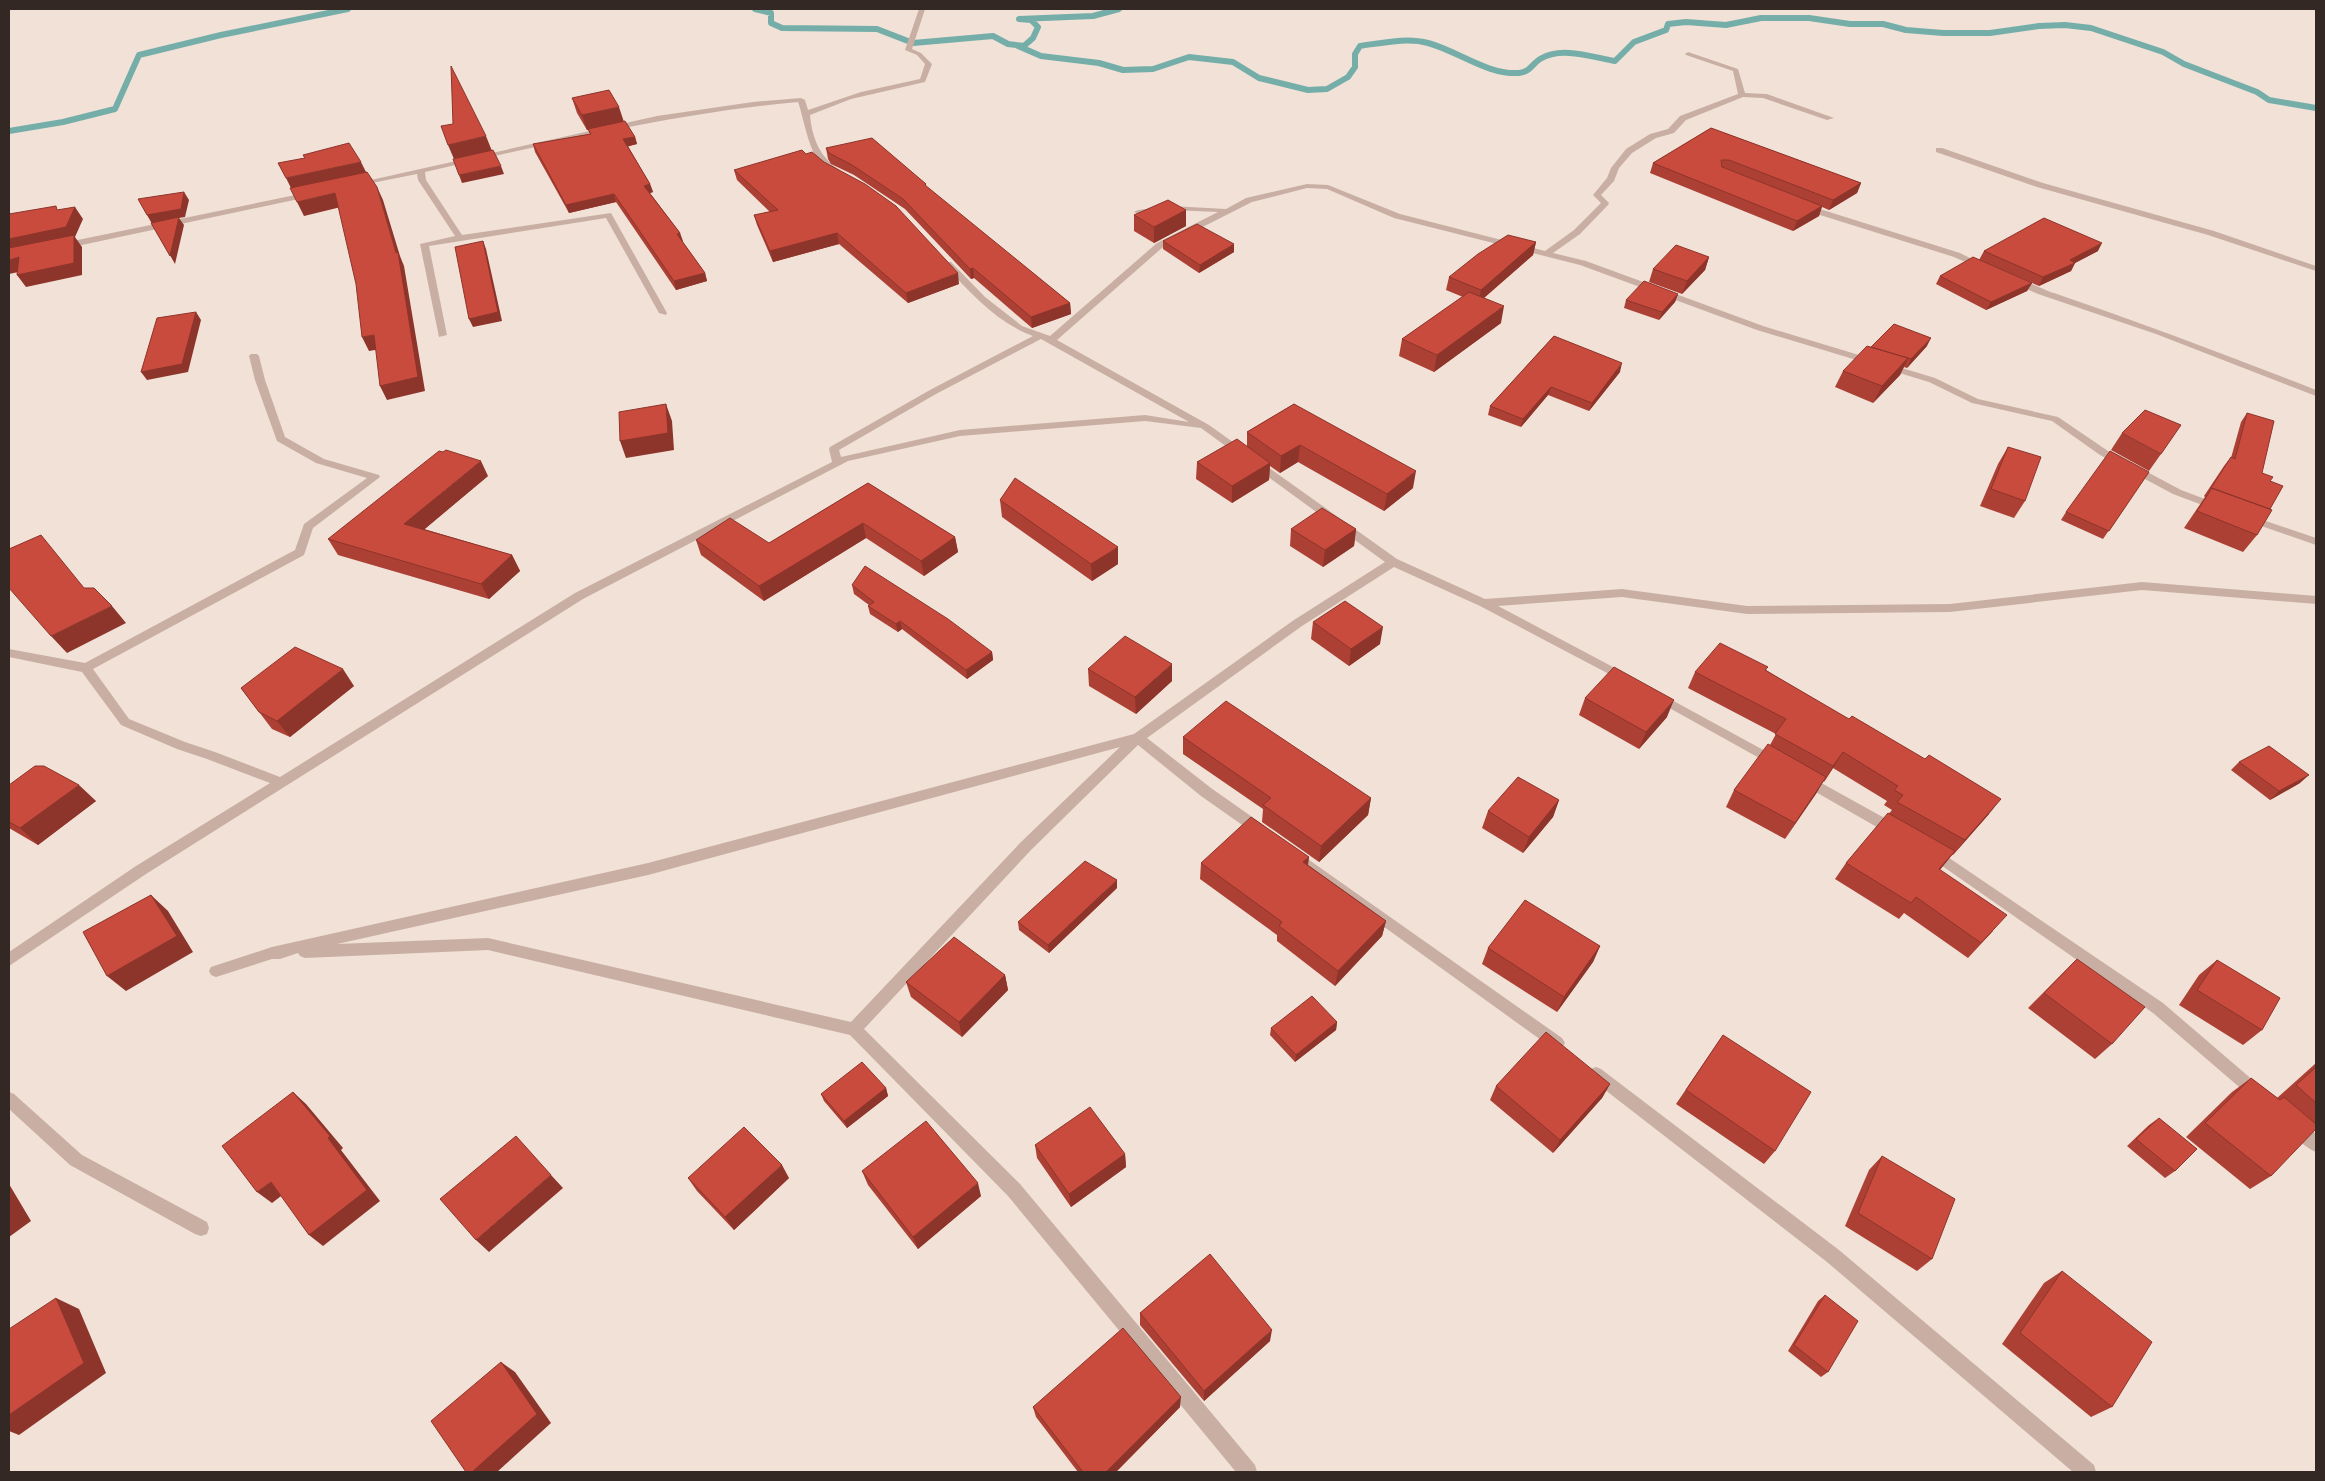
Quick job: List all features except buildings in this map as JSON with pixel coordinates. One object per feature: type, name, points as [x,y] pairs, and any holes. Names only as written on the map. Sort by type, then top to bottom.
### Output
[{"type":"street","points":[[806,114],[833,101],[856,94],[923,81],[929,64],[919,54],[908,50],[922,9]]},
{"type":"street","points":[[1688,54],[1736,70],[1742,95]]},
{"type":"street","points":[[1548,254],[1577,232],[1605,203],[1597,196],[1611,179],[1615,168],[1629,151],[1653,136],[1671,132],[1683,118],[1742,95],[1764,96],[1830,118]]},
{"type":"street","points":[[344,187],[687,112],[746,103],[800,100],[806,114],[807,126],[816,151],[827,167],[842,175]]},
{"type":"street","points":[[1939,150],[2040,185],[2211,233],[2316,268]]},
{"type":"street","points":[[420,170],[422,180],[460,238]]},
{"type":"street","points":[[1051,340],[1160,244],[1248,200],[1307,186],[1328,187],[1397,216],[1583,263],[1673,298],[1844,355],[1932,380],[1975,401],[2055,419],[2104,453],[2177,492],[2223,509]]},
{"type":"street","points":[[55,248],[316,193]]},
{"type":"street","points":[[1796,203],[1957,255],[1990,270]]},
{"type":"street","points":[[1138,212],[1160,208],[1197,207],[1226,211]]},
{"type":"street","points":[[442,335],[424,244],[608,215],[663,313]]},
{"type":"street","points":[[944,260],[982,299],[1019,328],[1051,340],[1206,427],[1393,562],[1484,603],[1641,687],[1943,858],[2158,1008],[2271,1105]]},
{"type":"street","points":[[2007,277],[2040,292],[2159,332],[2316,393]]},
{"type":"street","points":[[837,463],[834,449],[933,392],[1040,336]]},
{"type":"street","points":[[9,653],[86,668],[300,552],[308,526],[375,477],[320,461],[281,439],[260,380],[254,356]]},
{"type":"street","points":[[9,960],[141,870],[579,596],[837,463],[960,433],[1145,418],[1206,427]]},
{"type":"street","points":[[2241,515],[2316,542]]},
{"type":"street","points":[[854,1029],[1026,846],[1138,738],[1298,624],[1393,562]]},
{"type":"street","points":[[1484,603],[1622,593],[1747,610],[1950,608],[2142,586],[2316,600]]},
{"type":"street","points":[[86,668],[125,722],[181,746],[210,755],[282,783]]},
{"type":"street","points":[[1138,738],[1206,792],[1520,1015],[1567,1051]]},
{"type":"street","points":[[216,972],[272,953],[648,869],[1138,738]]},
{"type":"street","points":[[272,953],[488,944],[854,1029],[1014,1190],[1248,1472]]},
{"type":"street","points":[[1583,1063],[1833,1256],[2087,1472]]},
{"type":"street","points":[[9,1099],[76,1160],[201,1228]]},
{"type":"street","points":[[2286,1118],[2316,1144]]},
{"type":"waterway","points":[[9,131],[63,122],[115,109],[139,55],[221,35],[348,9]]},
{"type":"waterway","points":[[755,9],[771,13],[771,23],[782,28],[877,29],[913,43],[993,36],[1008,44],[1024,46],[1033,38],[1038,27],[1031,20],[1019,19],[1093,16],[1119,9]]},
{"type":"waterway","points":[[1018,46],[1041,56],[1099,63],[1123,70],[1153,69],[1189,57],[1233,62],[1259,78],[1308,90],[1327,89],[1348,77],[1355,67],[1355,54],[1360,46],[1394,41],[1420,41],[1428,43],[1496,70],[1507,73],[1519,73],[1528,69],[1540,59],[1557,53],[1577,54],[1615,61],[1634,42],[1666,30],[1668,24],[1686,22],[1726,25],[1761,18],[1809,18],[1850,24],[1883,24],[1906,30],[1943,33],[1990,33],[2039,26],[2065,25],[2091,28],[2163,52],[2184,64],[2257,92],[2269,100],[2316,108]]}]
